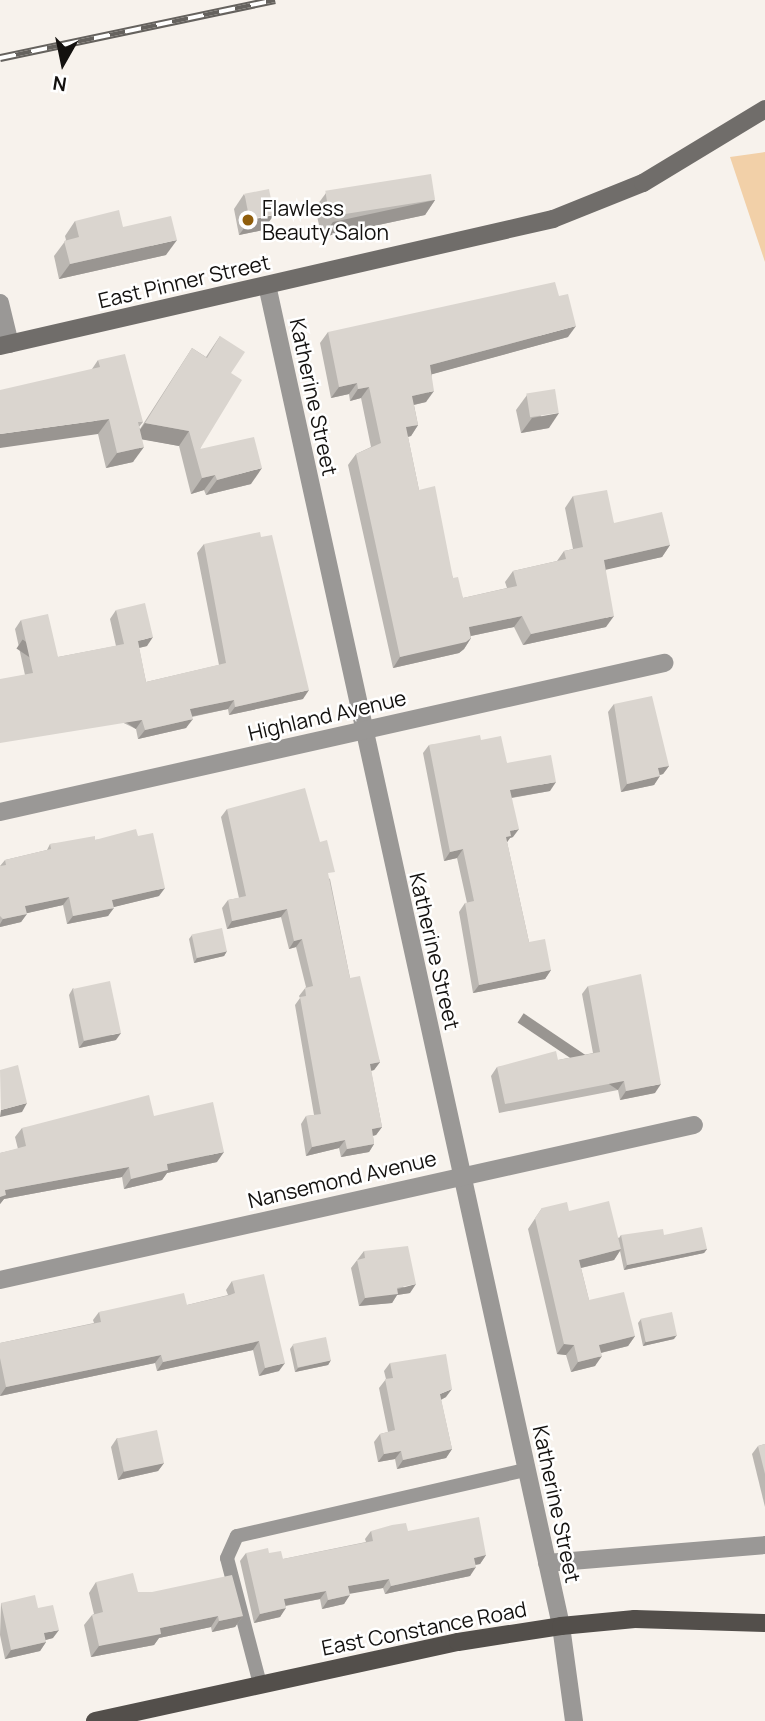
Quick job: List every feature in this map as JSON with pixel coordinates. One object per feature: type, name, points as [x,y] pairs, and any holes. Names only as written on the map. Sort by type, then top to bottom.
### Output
[{"type":"main road","name":"East Pinner Street","points":[[5,345],[552,219],[643,183],[765,109]]},
{"type":"main road","name":"East Constance Road","points":[[95,1721],[458,1642],[561,1626],[635,1619],[765,1623]]},
{"type":"street","name":"Katherine Street","points":[[267,285],[362,731],[561,1626],[574,1721]]},
{"type":"street","points":[[0,303],[5,345]]},
{"type":"street","name":"Highland Avenue","points":[[0,813],[664,663]]},
{"type":"street","name":"Nansemond Avenue","points":[[0,1280],[694,1125]]},
{"type":"street","points":[[547,1563],[765,1545]]},
{"type":"lane","points":[[260,1684],[227,1558],[237,1536],[526,1470]]},
{"type":"shaded area","points":[[765,152],[765,262],[730,157]]},
{"type":"building","points":[[431,174],[435,200],[329,216],[325,191]]},
{"type":"building","points":[[269,189],[274,215],[249,219],[244,194]]},
{"type":"building","points":[[119,210],[123,227],[171,216],[177,240],[70,264],[64,241],[79,237],[75,221]]},
{"type":"building","points":[[555,282],[559,296],[568,294],[576,326],[430,365],[434,391],[412,396],[418,425],[406,427],[419,490],[435,486],[453,578],[458,577],[463,598],[517,586],[513,571],[566,559],[564,551],[583,547],[573,496],[607,490],[614,523],[662,512],[670,545],[604,560],[614,616],[531,634],[522,616],[469,627],[471,638],[466,642],[400,657],[356,454],[381,443],[369,387],[358,389],[357,383],[339,387],[328,332]]},
{"type":"building","points":[[220,336],[245,352],[231,373],[242,380],[200,449],[254,437],[262,468],[217,480],[215,475],[202,478],[189,431],[145,423],[192,348],[207,358]]},
{"type":"building","points":[[125,354],[143,422],[138,422],[144,447],[117,453],[109,419],[0,434],[0,390],[100,367],[98,360]]},
{"type":"building","points":[[555,389],[559,413],[530,417],[526,394]]},
{"type":"building","points":[[260,532],[261,537],[272,535],[309,690],[235,707],[234,700],[190,709],[193,719],[145,730],[142,720],[0,743],[0,679],[33,673],[21,620],[48,614],[58,657],[124,644],[116,610],[145,603],[153,637],[138,641],[146,682],[226,663],[204,544]]},
{"type":"building","points":[[652,696],[669,766],[658,768],[660,776],[627,784],[614,704]]},
{"type":"building","points":[[480,735],[481,740],[501,736],[507,763],[551,755],[556,782],[510,790],[519,829],[510,831],[511,836],[506,837],[529,942],[545,939],[551,970],[479,985],[465,903],[474,901],[463,849],[450,852],[429,745]]},
{"type":"building","points":[[305,788],[320,842],[327,840],[335,872],[328,873],[350,978],[360,976],[380,1062],[370,1064],[382,1127],[372,1129],[374,1144],[347,1149],[345,1140],[312,1147],[306,1116],[321,1114],[300,997],[306,996],[305,988],[313,986],[302,939],[294,941],[287,909],[232,921],[228,900],[246,896],[227,809]]},
{"type":"building","points":[[136,829],[138,836],[153,833],[165,888],[112,900],[114,908],[73,916],[69,897],[25,906],[27,914],[3,919],[0,916],[0,866],[6,865],[5,860],[51,849],[50,844],[95,836],[95,840]]},
{"type":"building","points":[[222,928],[227,951],[197,958],[192,934]]},
{"type":"building","points":[[641,974],[661,1084],[626,1091],[624,1081],[505,1104],[497,1067],[556,1051],[558,1060],[600,1052],[588,986]]},
{"type":"building","points":[[110,981],[121,1033],[84,1041],[73,989]]},
{"type":"building","points":[[18,1065],[27,1103],[1,1110],[0,1070]]},
{"type":"building","points":[[149,1095],[154,1116],[213,1102],[224,1152],[167,1164],[168,1170],[131,1179],[129,1167],[5,1190],[6,1195],[0,1197],[0,1153],[26,1146],[22,1128]]},
{"type":"building","points":[[609,1201],[621,1249],[579,1260],[589,1300],[624,1292],[635,1336],[599,1345],[602,1356],[578,1362],[574,1345],[564,1344],[535,1218],[542,1208],[567,1202],[569,1211]]},
{"type":"building","points":[[702,1227],[707,1249],[627,1265],[621,1235],[663,1229],[664,1235]]},
{"type":"building","points":[[408,1246],[416,1284],[397,1288],[398,1294],[365,1298],[357,1260],[365,1258],[364,1251]]},
{"type":"building","points":[[264,1274],[285,1363],[265,1368],[259,1341],[163,1362],[161,1355],[6,1387],[0,1343],[101,1322],[99,1312],[184,1293],[187,1305],[230,1295],[235,1293],[232,1281]]},
{"type":"building","points":[[672,1312],[677,1335],[646,1342],[641,1319]]},
{"type":"building","points":[[326,1337],[331,1360],[298,1368],[293,1344]]},
{"type":"building","points":[[446,1354],[452,1389],[440,1394],[452,1449],[403,1460],[401,1451],[384,1454],[380,1434],[395,1430],[385,1379],[393,1378],[390,1363]]},
{"type":"building","points":[[157,1430],[164,1463],[124,1472],[117,1439]]},
{"type":"building","points":[[765,1444],[765,1474],[758,1446]]},
{"type":"building","points":[[479,1517],[486,1555],[474,1558],[476,1567],[391,1586],[389,1579],[348,1586],[350,1595],[328,1600],[326,1591],[284,1599],[286,1608],[260,1614],[246,1553],[268,1548],[269,1553],[281,1551],[283,1559],[373,1541],[371,1531],[392,1525],[406,1523],[408,1531]]},
{"type":"building","points":[[133,1573],[138,1592],[152,1592],[232,1575],[243,1616],[219,1621],[218,1616],[160,1628],[161,1634],[99,1646],[92,1615],[103,1612],[96,1582]]},
{"type":"building","points":[[35,1595],[38,1608],[53,1605],[59,1630],[44,1633],[46,1642],[11,1650],[1,1603]]},
{"type":"railway","points":[[0,58],[275,0]]},
{"type":"place","name":"Flawless Beauty Salon","points":[[248,220]]}]
